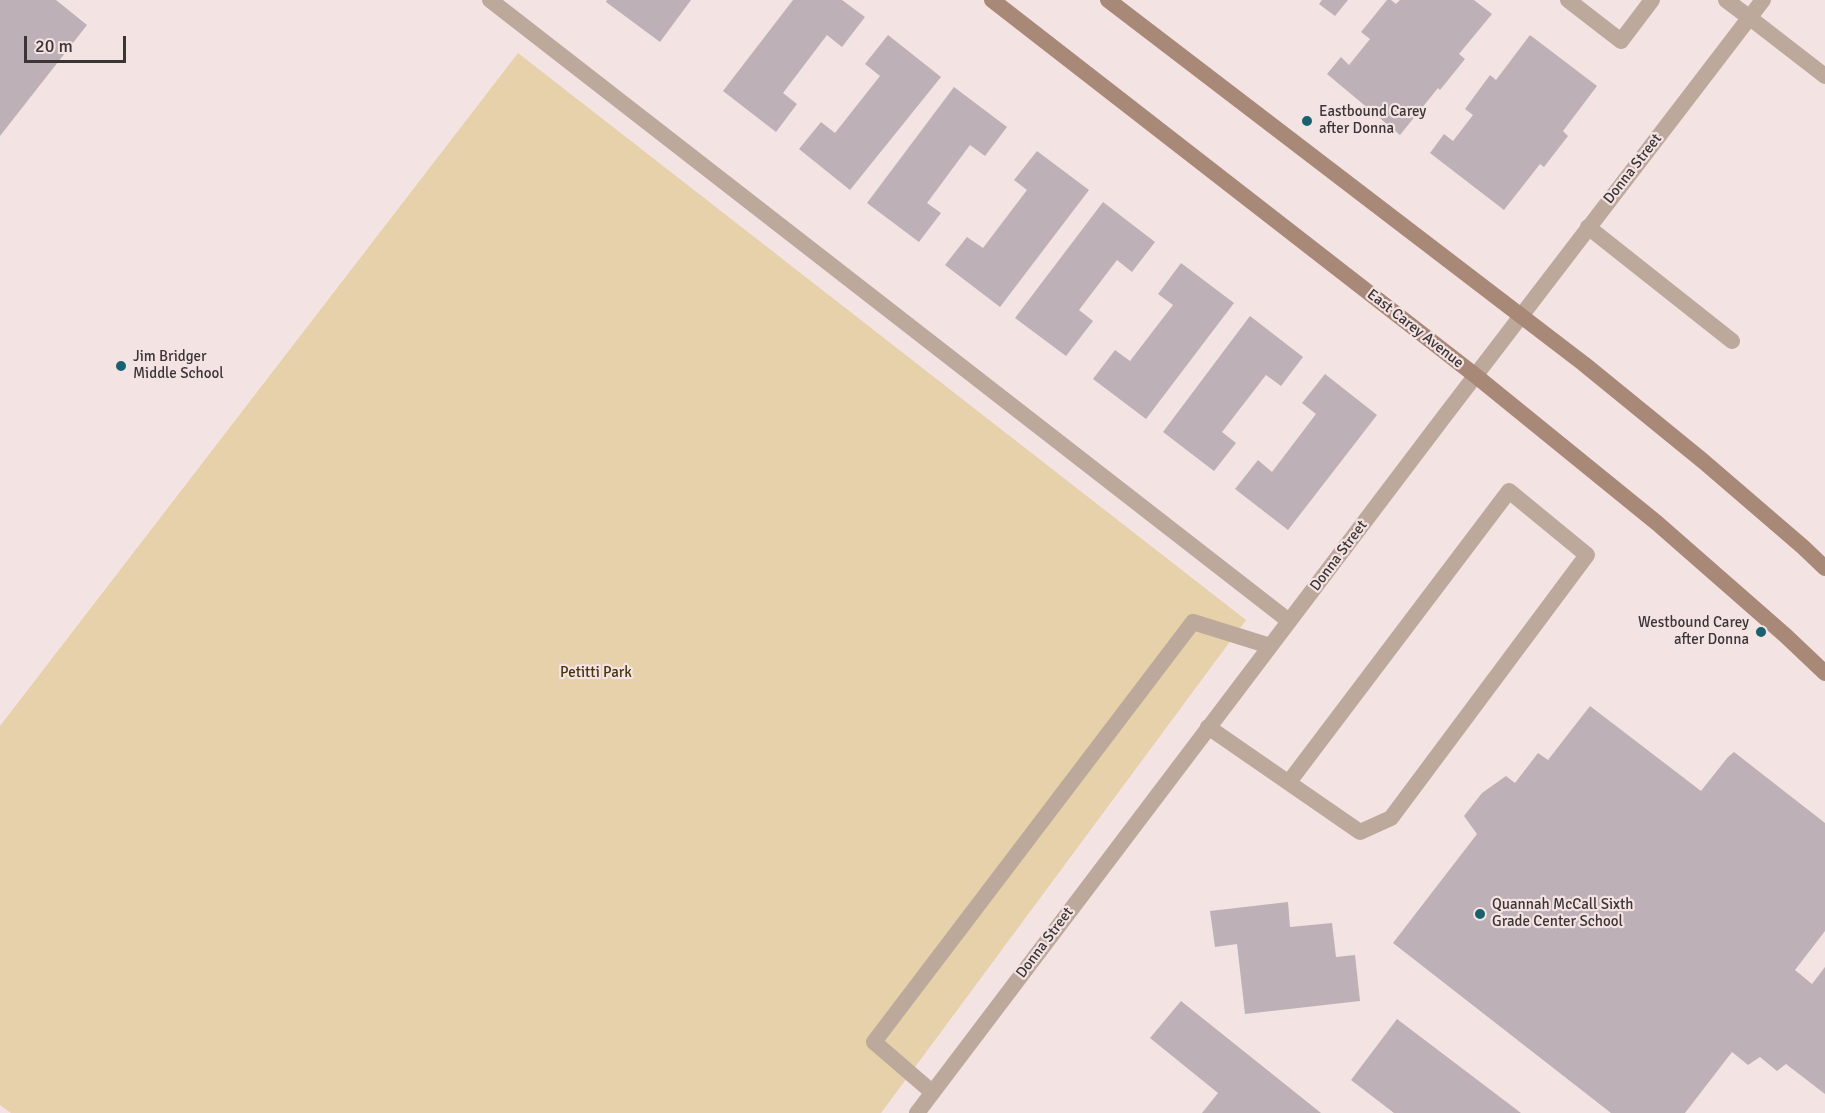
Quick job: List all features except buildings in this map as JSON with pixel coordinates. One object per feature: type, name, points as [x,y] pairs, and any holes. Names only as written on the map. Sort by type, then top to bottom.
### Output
[{"type":"main road","name":"East Carey Avenue","points":[[992,0],[1476,376],[1657,523],[1825,673]]},
{"type":"main road","points":[[1108,0],[1520,317],[1581,361],[1684,446],[1825,568]]},
{"type":"street","points":[[490,0],[1289,621]]},
{"type":"street","points":[[1568,0],[1621,41],[1652,0]]},
{"type":"street","points":[[1726,0],[1825,76]]},
{"type":"street","name":"Donna Street","points":[[917,1113],[1588,227],[1763,0]]},
{"type":"street","points":[[1588,227],[1731,341]]},
{"type":"street","points":[[1208,727],[1360,832],[1391,818],[1587,555],[1509,491],[1289,782]]},
{"type":"street","points":[[932,1092],[874,1042],[1193,622],[1270,646]]},
{"type":"green space","name":"Petitti Park","points":[[518,53],[1246,620],[881,1113],[11,1113],[0,1105],[0,726]]},
{"type":"place","name":"Eastbound Carey after Donna","points":[[1307,121]]},
{"type":"place","name":"Jim Bridger Middle School","points":[[121,366]]},
{"type":"place","name":"Westbound Carey after Donna","points":[[1761,632]]},
{"type":"place","name":"Quannah McCall Sixth Grade Center School","points":[[1480,914]]}]
